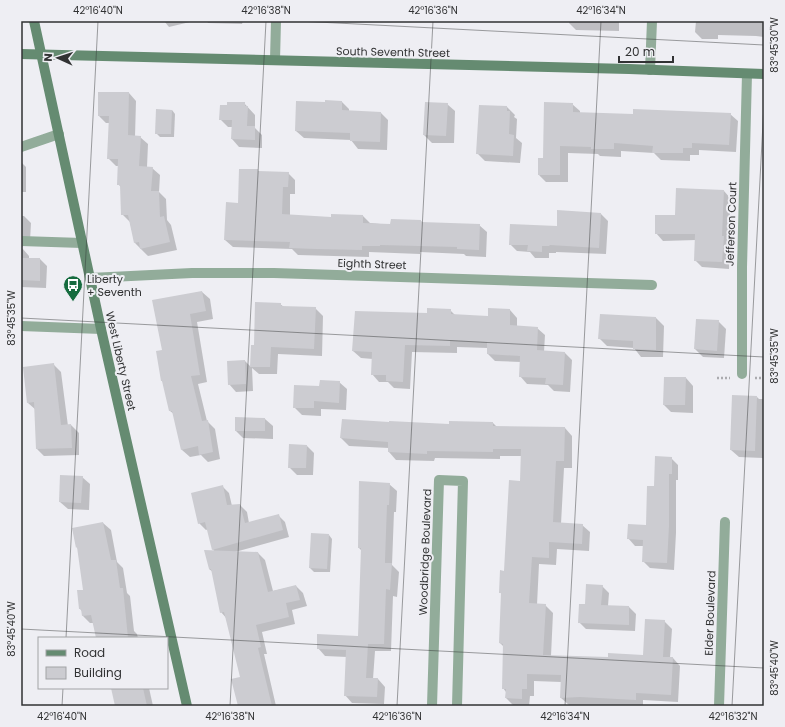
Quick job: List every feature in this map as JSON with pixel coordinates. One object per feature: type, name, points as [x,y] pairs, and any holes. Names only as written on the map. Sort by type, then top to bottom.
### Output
[{"type":"street","name":"West Liberty Street","points":[[34,21],[101,329],[186,706]]},
{"type":"street","points":[[275,60],[276,21]]},
{"type":"street","points":[[650,70],[652,21]]},
{"type":"street","name":"South Seventh Street","points":[[21,54],[764,74]]},
{"type":"street","name":"Jefferson Court","points":[[742,374],[742,267],[747,74]]},
{"type":"street","points":[[21,147],[59,134]]},
{"type":"street","points":[[21,241],[82,243]]},
{"type":"street","name":"Eighth Street","points":[[90,278],[192,273],[274,274],[652,285]]},
{"type":"street","points":[[21,326],[101,329]]},
{"type":"street","name":"Woodbridge Boulevard","points":[[432,706],[439,480],[463,481],[457,706]]},
{"type":"street","name":"Elder Boulevard","points":[[720,706],[725,522]]},
{"type":"building","points":[[98,92],[129,92],[128,135],[141,136],[139,166],[153,167],[151,191],[159,191],[160,217],[164,216],[170,242],[140,249],[139,242],[134,243],[128,215],[121,215],[120,185],[117,185],[118,159],[107,159],[109,116],[98,116]]},
{"type":"building","points":[[325,100],[342,101],[342,110],[381,112],[380,142],[350,141],[350,133],[295,131],[296,101],[325,102]]},
{"type":"building","points":[[227,102],[245,102],[245,106],[248,106],[247,126],[255,126],[255,140],[231,139],[232,120],[219,120],[220,105],[227,105]]},
{"type":"building","points":[[425,102],[448,103],[446,136],[423,135]]},
{"type":"building","points":[[544,102],[573,103],[573,112],[633,114],[633,109],[731,113],[729,145],[692,143],[692,148],[683,148],[683,153],[652,153],[653,146],[614,143],[614,149],[591,149],[591,147],[560,146],[560,175],[538,175],[538,158],[543,158]]},
{"type":"building","points":[[479,105],[507,106],[507,111],[510,111],[509,134],[514,135],[513,156],[476,154]]},
{"type":"building","points":[[156,109],[172,110],[171,134],[155,134]]},
{"type":"building","points":[[239,169],[289,172],[288,187],[283,187],[282,214],[331,217],[331,214],[363,215],[363,223],[390,224],[391,219],[421,220],[421,222],[480,224],[479,250],[457,249],[457,247],[380,245],[362,246],[362,250],[289,248],[290,242],[224,240],[226,202],[238,203]]},
{"type":"building","points":[[676,188],[724,190],[722,236],[724,236],[722,262],[694,261],[695,234],[655,234],[655,215],[675,215]]},
{"type":"building","points":[[557,210],[601,213],[599,248],[550,245],[542,246],[542,252],[527,251],[528,245],[509,245],[510,224],[557,226]]},
{"type":"building","points":[[21,258],[40,258],[40,281],[21,280]]},
{"type":"building","points":[[202,291],[206,311],[190,314],[200,375],[191,376],[202,421],[208,420],[213,452],[199,455],[198,446],[181,450],[172,411],[169,411],[161,381],[156,351],[162,350],[152,300]]},
{"type":"building","points":[[255,302],[281,303],[281,306],[316,307],[314,349],[271,347],[270,367],[250,367],[251,345],[254,345]]},
{"type":"building","points":[[427,308],[451,309],[451,314],[488,316],[488,308],[510,309],[510,325],[538,327],[537,350],[565,352],[563,385],[545,384],[546,378],[519,377],[520,356],[487,354],[487,342],[450,340],[450,346],[405,345],[403,382],[386,381],[386,375],[371,375],[372,352],[352,351],[355,311],[427,313]]},
{"type":"building","points":[[600,314],[656,317],[656,350],[633,349],[633,341],[598,339]]},
{"type":"building","points":[[696,319],[719,320],[717,351],[694,349]]},
{"type":"building","points":[[245,360],[246,384],[228,385],[227,361]]},
{"type":"building","points":[[54,363],[61,425],[71,424],[72,448],[36,449],[34,402],[27,403],[23,367]]},
{"type":"building","points":[[664,377],[686,377],[685,405],[663,405]]},
{"type":"building","points":[[320,380],[340,381],[339,403],[314,401],[314,408],[293,408],[294,385],[319,386]]},
{"type":"building","points":[[732,395],[757,396],[755,451],[730,450]]},
{"type":"building","points":[[235,417],[265,418],[265,431],[235,431]]},
{"type":"building","points":[[342,419],[449,424],[449,421],[493,422],[493,426],[565,427],[564,461],[556,461],[553,522],[583,524],[582,544],[549,542],[549,558],[532,557],[529,603],[546,604],[543,655],[608,657],[608,653],[643,655],[645,619],[665,620],[663,657],[673,657],[671,695],[636,693],[636,700],[580,697],[560,698],[561,675],[527,674],[527,689],[522,689],[522,699],[505,698],[506,689],[502,689],[503,644],[499,643],[501,593],[499,593],[500,570],[504,571],[509,480],[520,481],[521,449],[493,449],[493,452],[427,451],[427,454],[388,452],[388,442],[340,438]]},
{"type":"building","points":[[289,444],[307,445],[306,468],[288,468]]},
{"type":"building","points":[[655,456],[672,457],[672,474],[669,474],[667,563],[642,562],[643,540],[627,539],[628,524],[646,525],[647,486],[654,486]]},
{"type":"building","points":[[60,475],[83,476],[81,503],[59,502]]},
{"type":"building","points":[[359,481],[390,483],[389,505],[387,505],[385,563],[392,563],[390,590],[386,589],[384,644],[368,644],[366,678],[378,678],[377,697],[344,696],[346,650],[317,649],[317,634],[358,636],[361,548],[358,548]]},
{"type":"building","points":[[223,485],[227,505],[240,504],[245,523],[279,514],[283,530],[212,550],[205,522],[198,524],[191,493]]},
{"type":"building","points":[[103,522],[111,560],[116,560],[120,588],[123,588],[128,637],[96,637],[91,615],[82,616],[81,609],[79,609],[77,590],[83,590],[77,547],[76,548],[72,528]]},
{"type":"building","points":[[311,533],[329,534],[327,569],[309,568]]},
{"type":"building","points":[[204,550],[258,552],[268,592],[296,585],[300,600],[286,603],[289,617],[256,625],[261,647],[258,648],[272,706],[238,706],[231,679],[240,677],[224,612],[220,613],[211,569],[209,569]]},
{"type":"building","points":[[586,584],[603,585],[601,605],[629,606],[629,625],[578,623],[579,604],[585,604]]},
{"type":"building","points":[[111,689],[143,689],[147,706],[115,706]]},
{"type":"place","name":"Liberty + Seventh","points":[[73,302]]}]
